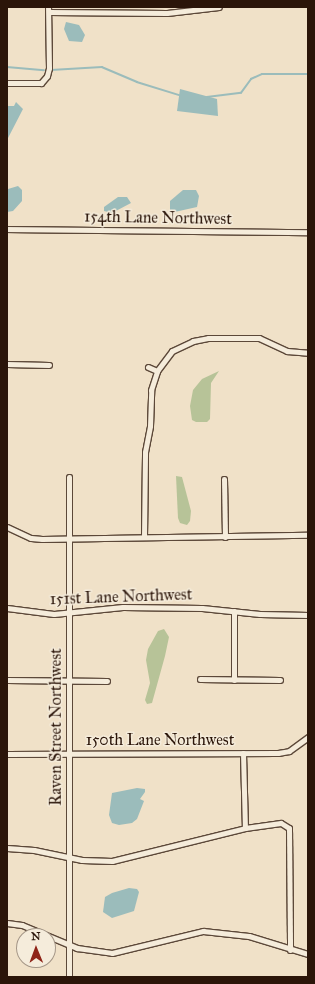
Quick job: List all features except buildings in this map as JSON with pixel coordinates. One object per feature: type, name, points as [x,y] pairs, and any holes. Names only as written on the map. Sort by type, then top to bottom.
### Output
[{"type":"street","points":[[7,84],[41,83],[47,76],[49,68],[49,10],[166,12],[219,7]]},
{"type":"street","name":"154th Lane Northwest","points":[[7,229],[308,232]]},
{"type":"street","points":[[144,537],[145,452],[150,426],[150,390],[157,371],[172,351],[193,341],[208,338],[259,338],[287,351],[308,353]]},
{"type":"street","points":[[7,364],[48,365]]},
{"type":"street","points":[[148,367],[157,371]]},
{"type":"street","name":"Raven Street Northwest","points":[[69,477],[69,977]]},
{"type":"street","points":[[224,479],[225,537]]},
{"type":"street","points":[[7,527],[31,538],[225,537],[258,534],[308,534]]},
{"type":"street","name":"151st Lane Northwest","points":[[7,608],[69,614],[123,607],[202,608],[308,615]]},
{"type":"street","points":[[234,611],[234,680]]},
{"type":"street","points":[[7,680],[70,682],[107,681]]},
{"type":"street","points":[[200,680],[280,680]]},
{"type":"street","name":"150th Lane Northwest","points":[[7,754],[243,753],[289,751],[308,737]]},
{"type":"street","points":[[243,753],[245,828]]},
{"type":"street","points":[[7,848],[34,850],[69,857],[112,861],[245,828],[281,823],[289,828],[290,950]]},
{"type":"street","points":[[7,923],[22,925],[69,945],[112,953],[183,934],[203,931],[250,936],[290,950],[308,954]]},
{"type":"green space","points":[[219,371],[211,383],[210,419],[207,422],[196,422],[192,420],[190,406],[193,390],[202,379]]},
{"type":"green space","points":[[176,476],[182,477],[191,511],[190,521],[187,525],[180,523],[178,518]]},
{"type":"green space","points":[[164,629],[169,637],[165,656],[152,703],[147,704],[145,700],[150,683],[146,660],[148,649],[158,631]]},
{"type":"water","points":[[66,22],[79,25],[85,35],[82,42],[69,41],[64,29]]},
{"type":"water","points":[[180,89],[217,99],[218,116],[177,111]]},
{"type":"water","points":[[16,102],[23,109],[7,140],[7,106],[14,106]]},
{"type":"water","points":[[7,186],[8,189],[18,186],[22,190],[22,201],[13,211],[7,212]]},
{"type":"water","points":[[183,190],[196,190],[199,196],[197,207],[170,213],[170,201]]},
{"type":"water","points":[[118,197],[127,197],[131,203],[112,213],[104,211],[104,207]]},
{"type":"water","points":[[137,788],[145,789],[145,792],[140,799],[144,801],[137,819],[132,823],[119,825],[112,823],[109,815],[112,793]]},
{"type":"water","points":[[129,888],[137,889],[139,892],[134,911],[112,918],[103,912],[105,897],[112,893]]},
{"type":"waterway","points":[[7,67],[44,70]]},
{"type":"waterway","points":[[51,70],[102,67],[137,82],[179,95]]},
{"type":"waterway","points":[[207,97],[241,93],[251,79],[262,74],[308,74]]}]
